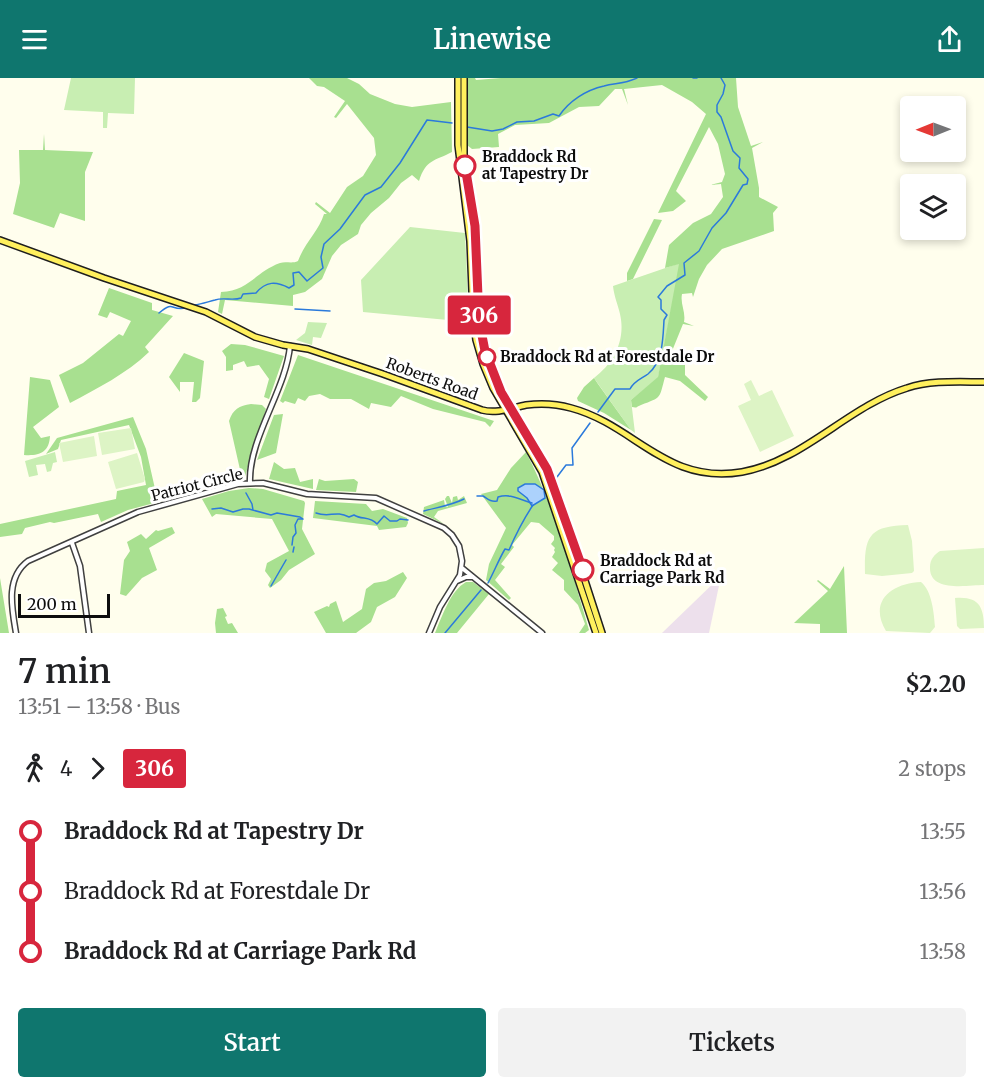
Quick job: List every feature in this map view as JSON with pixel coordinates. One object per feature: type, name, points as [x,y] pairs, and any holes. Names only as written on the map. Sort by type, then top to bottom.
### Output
[{"type":"main road","points":[[458,78],[458,145],[470,241],[474,327],[488,376],[505,410],[542,472],[592,618],[594,633]]},
{"type":"main road","points":[[464,78],[463,145],[476,238],[481,334],[491,369],[501,392],[537,449],[552,479],[602,633]]},
{"type":"main road","name":"Roberts Road","points":[[0,240],[206,312],[255,337],[308,349],[482,410],[492,412],[537,404],[571,408],[603,421],[668,461],[695,471],[722,474],[742,472],[769,464],[819,437],[877,401],[907,388],[933,383],[984,382]]},
{"type":"street","points":[[250,483],[250,464],[286,366],[290,346]]},
{"type":"street","name":"Patriot Circle","points":[[16,633],[12,593],[15,577],[26,563],[138,512],[222,488],[250,483],[269,484],[307,494],[368,496],[380,499],[449,532],[459,546],[462,568],[440,607],[429,633]]},
{"type":"street","points":[[72,543],[80,566],[89,633]]},
{"type":"street","points":[[462,561],[468,572]]},
{"type":"street","points":[[462,568],[542,633]]},
{"type":"street","points":[[456,581],[466,577],[477,578]]},
{"type":"shaded area","points":[[721,576],[709,633],[662,633]]},
{"type":"green space","points":[[71,78],[135,78],[134,114],[108,113],[107,128],[103,128],[103,112],[64,110]]},
{"type":"green space","points":[[309,78],[347,78],[359,84],[370,94],[395,104],[412,107],[451,102],[452,152],[428,165],[419,181],[412,175],[401,183],[389,198],[371,213],[361,225],[358,234],[341,245],[332,256],[322,279],[305,292],[293,295],[293,306],[225,300],[222,314],[218,312],[221,292],[239,288],[280,263],[298,261],[324,214],[327,214],[315,204],[316,202],[330,213],[347,187],[363,176],[376,155],[374,138],[347,104],[336,118],[334,117],[345,101],[324,87],[317,86]]},
{"type":"green space","points":[[466,78],[476,80],[501,78],[736,78],[738,107],[751,146],[763,142],[752,148],[759,197],[778,207],[773,213],[774,231],[722,249],[707,265],[693,297],[692,293],[682,294],[684,322],[694,326],[683,324],[670,356],[679,361],[685,359],[685,375],[708,397],[705,401],[680,381],[665,377],[659,396],[636,408],[632,407],[631,400],[658,377],[679,264],[665,268],[669,245],[693,223],[711,214],[723,197],[721,184],[710,185],[722,182],[725,174],[718,144],[709,127],[676,191],[686,201],[673,211],[658,213],[706,114],[692,102],[662,85],[624,89],[628,105],[622,89],[615,89],[599,106],[579,107],[549,123],[515,125],[498,134],[499,147],[472,149],[467,145],[465,132]]},
{"type":"green space","points":[[44,134],[45,150],[93,152],[85,172],[85,221],[60,213],[54,228],[13,214],[20,183],[19,150],[43,150]]},
{"type":"green space","points":[[654,219],[662,220],[633,279],[627,281],[627,273]]},
{"type":"green space","points":[[410,227],[465,233],[469,322],[363,312],[361,280]]},
{"type":"green space","points":[[680,263],[658,378],[631,400],[635,433],[594,378],[613,358],[620,342],[620,314],[613,286]]},
{"type":"green space","points":[[109,288],[152,303],[152,310],[173,316],[145,347],[149,352],[140,360],[111,380],[70,403],[59,375],[83,363],[119,334],[123,336],[131,321],[110,312],[107,318],[98,315]]},
{"type":"green space","points":[[308,322],[327,323],[321,338],[313,337],[312,345],[296,340],[305,333]]},
{"type":"green space","points":[[231,344],[245,345],[284,356],[269,399],[264,397],[269,379],[259,365],[247,367],[244,361],[233,365],[233,370],[226,371],[226,357],[222,351]]},
{"type":"green space","points":[[184,353],[204,361],[200,398],[196,402],[192,402],[194,382],[180,382],[180,392],[169,377]]},
{"type":"green space","points":[[298,355],[494,421],[490,427],[485,422],[433,409],[401,396],[391,407],[371,403],[369,409],[351,399],[330,399],[320,394],[309,396],[305,401],[298,398],[295,404],[285,401],[283,403],[280,401]]},
{"type":"green space","points":[[30,377],[50,380],[59,407],[33,427],[41,438],[50,436],[48,446],[39,454],[24,455]]},
{"type":"green space","points":[[594,378],[631,430],[604,413],[578,401],[577,398],[584,387]]},
{"type":"green space","points":[[751,380],[759,396],[772,390],[794,436],[760,452],[738,406],[751,400],[744,384]]},
{"type":"green space","points":[[251,404],[262,405],[266,409],[245,476],[241,474],[229,421],[237,409]]},
{"type":"green space","points":[[283,414],[276,453],[257,460],[274,415]]},
{"type":"green space","points":[[133,417],[146,449],[158,502],[128,510],[101,522],[98,514],[50,522],[25,528],[22,534],[0,537],[0,524],[116,499],[117,491],[146,485],[141,457],[129,425],[61,440],[58,449],[46,454],[57,438]]},
{"type":"green space","points":[[131,428],[135,449],[102,455],[98,433]]},
{"type":"green space","points":[[94,436],[97,456],[63,462],[59,443]]},
{"type":"green space","points":[[55,452],[57,462],[53,463],[51,471],[47,472],[45,464],[36,465],[38,475],[29,477],[25,461]]},
{"type":"green space","points":[[526,452],[546,495],[562,539],[589,630],[585,633],[579,633],[585,624],[578,605],[564,590],[564,580],[552,570],[558,563],[552,557],[555,552],[551,544],[554,536],[539,523],[531,522],[512,545],[514,547],[501,564],[505,567],[495,580],[511,598],[509,600],[486,580],[489,564],[506,528],[481,494],[497,490],[511,468]]},
{"type":"green space","points":[[137,453],[144,482],[116,489],[108,462]]},
{"type":"green space","points":[[274,462],[284,469],[295,468],[300,482],[313,479],[313,489],[269,479]]},
{"type":"green space","points":[[319,479],[325,481],[354,479],[358,482],[356,492],[316,490]]},
{"type":"green space","points":[[249,488],[263,489],[305,503],[302,529],[315,554],[289,570],[270,588],[268,585],[271,579],[265,571],[267,563],[289,551],[272,519],[216,514],[212,517],[202,499]]},
{"type":"green space","points":[[447,496],[452,503],[453,497],[457,496],[458,500],[464,496],[467,503],[438,511],[434,517],[444,524],[423,514],[424,507],[444,500],[445,506],[448,507],[445,499]]},
{"type":"green space","points":[[315,501],[366,504],[372,511],[383,509],[407,518],[408,523],[406,527],[379,530],[377,526],[313,518]]},
{"type":"green space","points":[[908,525],[912,541],[914,571],[882,576],[865,574],[866,550],[872,536],[885,528]]},
{"type":"green space","points":[[172,527],[175,533],[149,548],[157,570],[142,578],[126,596],[120,594],[124,560],[130,551],[127,542],[141,534],[146,539],[156,530]]},
{"type":"green space","points":[[984,548],[984,585],[951,586],[936,581],[931,575],[931,562],[940,551]]},
{"type":"green space","points":[[844,566],[847,633],[820,633],[820,624],[794,623],[828,591],[817,581],[830,589]]},
{"type":"green space","points":[[403,572],[407,578],[395,597],[377,607],[371,622],[356,633],[326,633],[314,612],[329,607],[336,601],[343,622],[362,609],[366,589],[374,583],[386,581]]},
{"type":"green space","points":[[0,578],[9,633],[0,633]]},
{"type":"green space","points":[[466,582],[473,582],[489,594],[457,633],[435,633],[451,598]]},
{"type":"green space","points":[[921,582],[930,597],[935,627],[930,633],[886,631],[880,611],[886,596],[901,586]]},
{"type":"green space","points":[[955,598],[970,599],[978,604],[983,614],[984,628],[960,629],[957,626]]},
{"type":"green space","points":[[223,608],[228,624],[232,623],[238,633],[216,633],[217,609]]},
{"type":"water","points":[[525,484],[535,484],[544,490],[545,498],[532,506],[527,498],[518,491],[518,488]]},
{"type":"waterway","points":[[467,127],[492,131],[503,129],[517,122],[534,121],[553,114],[559,116],[584,93],[637,78]]},
{"type":"waterway","points":[[598,412],[615,389],[630,389],[657,363],[664,320],[667,315],[661,309],[661,300],[658,297],[667,286],[685,275],[684,263],[699,251],[712,228],[726,213],[743,185],[747,184],[748,179],[739,168],[740,158],[733,151],[721,117],[717,112],[717,105],[725,85],[721,78]]},
{"type":"waterway","points":[[194,305],[218,299],[241,298],[243,294],[256,293],[271,283],[289,288],[294,285],[293,273],[299,272],[307,281],[323,268],[321,257],[324,244],[340,229],[365,195],[381,187],[400,163],[427,120],[452,123]]},
{"type":"waterway","points":[[159,313],[170,306],[186,308]]},
{"type":"waterway","points":[[295,309],[330,311]]},
{"type":"waterway","points":[[557,477],[566,465],[573,465],[572,448],[590,423]]},
{"type":"waterway","points":[[246,493],[253,510]]},
{"type":"waterway","points":[[477,496],[495,501],[498,497],[511,496],[532,503]]},
{"type":"waterway","points":[[424,511],[464,499]]},
{"type":"waterway","points":[[488,583],[505,549],[509,550],[533,505]]},
{"type":"waterway","points":[[212,509],[221,508],[233,512],[249,509],[271,515],[277,513],[300,517],[303,519],[298,519],[295,525],[296,533],[292,545]]},
{"type":"waterway","points":[[316,513],[340,514],[349,517],[354,515],[372,520],[377,524],[384,516],[390,521],[408,520]]},
{"type":"waterway","points":[[293,552],[294,547]]},
{"type":"waterway","points":[[271,586],[286,560]]},
{"type":"waterway","points":[[445,633],[481,590]]},
{"type":"bus line","name":"306","points":[[465,166],[475,226],[479,320],[485,351],[501,392],[547,469],[583,570]]},
{"type":"place","name":"Braddock Rd at Tapestry Dr","points":[[465,166]]},
{"type":"place","name":"Braddock Rd at Forestdale Dr","points":[[487,357]]},
{"type":"place","name":"Braddock Rd at Carriage Park Rd","points":[[583,570]]}]
